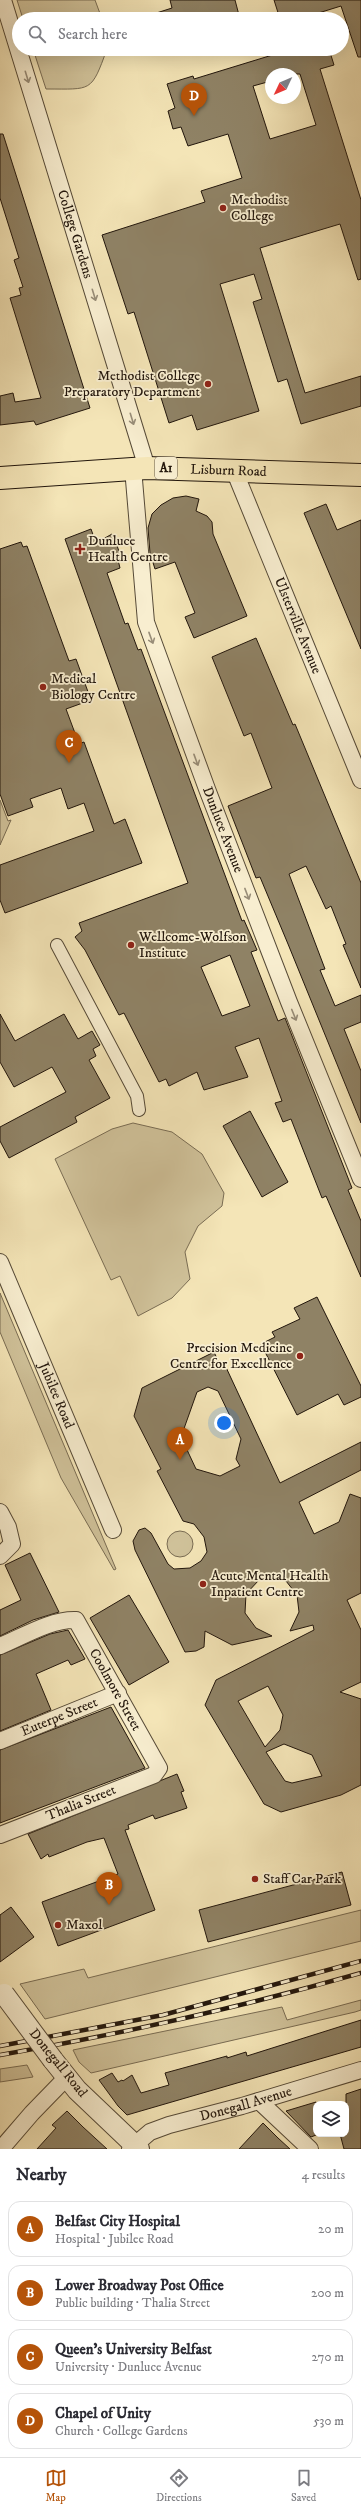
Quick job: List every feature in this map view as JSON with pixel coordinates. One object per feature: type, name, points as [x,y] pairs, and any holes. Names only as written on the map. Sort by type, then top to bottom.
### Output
[{"type":"main road","name":"Lisburn Road","points":[[0,478],[140,468],[361,475]]},
{"type":"street","name":"College Gardens","points":[[3,0],[12,31]]},
{"type":"street","name":"College Gardens","points":[[19,56],[140,468]]},
{"type":"street","name":"Dunluce Avenue","points":[[140,468],[143,600],[146,622],[207,789],[289,1002],[361,1179]]},
{"type":"street","name":"Ulsterville Avenue","points":[[234,470],[361,780]]},
{"type":"street","points":[[57,945],[137,1096],[139,1110]]},
{"type":"street","name":"Jubilee Road","points":[[0,1262],[114,1530]]},
{"type":"street","points":[[0,1512],[8,1527],[12,1544],[0,1556]]},
{"type":"street","name":"Coolmore Street","points":[[0,1646],[67,1619],[76,1620],[82,1628],[159,1768]]},
{"type":"street","name":"Euterpe Street","points":[[0,1741],[118,1693]]},
{"type":"street","name":"Thalia Street","points":[[0,1835],[154,1775],[159,1768]]},
{"type":"street","name":"Donegall Road","points":[[2,1991],[66,2078],[135,2147]]},
{"type":"street","name":"Donegall Avenue","points":[[135,2147],[150,2132],[170,2125],[259,2101],[361,2070]]},
{"type":"street","points":[[1,2149],[46,2097],[66,2078]]},
{"type":"street","points":[[259,2101],[310,2149]]},
{"type":"shaded area","points":[[17,0],[95,0],[99,12],[21,12]]},
{"type":"shaded area","points":[[35,56],[104,56],[97,74],[88,86],[73,89],[46,89]]},
{"type":"shaded area","points":[[0,800],[8,821],[11,820],[0,845]]},
{"type":"shaded area","points":[[133,1123],[172,1132],[202,1154],[224,1193],[222,1206],[198,1226],[185,1252],[190,1279],[172,1298],[138,1316],[120,1276],[111,1280],[55,1159],[112,1129]]},
{"type":"shaded area","points":[[0,1293],[116,1569],[114,1570],[61,1478],[0,1332]]},
{"type":"shaded area","points":[[180,1531],[189,1535],[193,1544],[189,1553],[180,1557],[171,1553],[167,1544],[171,1535]]},
{"type":"shaded area","points":[[361,1910],[361,1941],[45,2019],[20,1984],[84,1969],[88,1978]]},
{"type":"shaded area","points":[[361,2000],[361,2010],[355,2012],[91,2073],[79,2062],[73,2050],[282,2007],[287,2020]]},
{"type":"shaded area","points":[[27,2065],[33,2077],[0,2082],[0,2069]]},
{"type":"building","points":[[170,0],[235,0],[238,12],[160,12],[172,8]]},
{"type":"building","points":[[274,0],[361,0],[361,57],[358,57],[349,30],[349,12],[343,12],[341,6],[322,12],[278,12]]},
{"type":"building","points":[[269,56],[331,56],[334,65],[320,69],[361,200],[361,279],[358,280],[340,224],[260,248],[305,393],[361,376],[361,406],[301,424],[287,379],[278,382],[253,302],[262,299],[254,274],[220,284],[259,411],[197,430],[192,415],[169,423],[134,312],[128,314],[102,235],[205,202],[201,191],[242,178],[228,134],[188,146],[181,127],[173,129],[168,111],[175,108],[167,84],[193,76],[194,79]],"holes":[[[265,68],[301,68],[301,77],[316,125],[270,139],[253,86],[265,83]]]},
{"type":"building","points":[[0,134],[3,134],[90,408],[36,425],[34,421],[0,425],[0,396],[13,393],[15,402],[41,398],[10,298],[21,295],[19,288],[23,287],[14,260],[19,258],[0,198]]},
{"type":"building","points":[[186,496],[199,499],[196,511],[207,516],[212,522],[213,534],[247,616],[194,638],[185,617],[195,613],[175,562],[155,569],[150,553],[148,528],[152,514],[161,505],[173,498]]},
{"type":"building","points":[[326,504],[337,530],[361,520],[361,649],[304,513]]},
{"type":"building","points":[[91,529],[96,543],[112,534],[115,540],[121,557],[118,560],[120,568],[107,573],[125,624],[128,623],[138,650],[141,649],[242,921],[244,920],[257,950],[251,952],[278,1021],[285,1018],[352,1188],[348,1190],[361,1221],[361,1277],[326,1196],[322,1198],[291,1119],[283,1122],[275,1103],[282,1101],[259,1038],[235,1047],[248,1077],[204,1090],[197,1072],[169,1086],[166,1079],[159,1082],[124,1013],[119,1015],[85,950],[75,937],[82,931],[79,923],[188,883],[65,539]],"holes":[[[230,955],[250,1006],[222,1016],[201,967]]]},
{"type":"building","name":"Medical Biology Centre","points":[[21,542],[23,547],[27,546],[69,661],[76,659],[91,700],[66,709],[79,744],[84,742],[114,824],[125,819],[142,863],[5,913],[0,900],[0,865],[94,831],[84,803],[68,809],[61,788],[30,799],[33,807],[8,816],[0,794],[0,549]]},
{"type":"building","points":[[256,638],[293,725],[295,724],[361,883],[361,988],[343,945],[346,944],[331,906],[326,909],[306,866],[289,874],[325,969],[320,970],[335,1006],[361,995],[361,1022],[344,1029],[361,1071],[361,1123],[260,877],[256,878],[228,806],[272,788],[251,733],[244,736],[212,657]]},
{"type":"building","points":[[0,1014],[15,1041],[64,1014],[78,1039],[92,1031],[100,1045],[93,1049],[96,1056],[89,1060],[110,1098],[75,1117],[77,1122],[9,1158],[0,1141],[0,1127],[66,1092],[52,1067],[14,1087],[0,1062]]},
{"type":"building","points":[[250,1111],[288,1182],[262,1197],[223,1126]]},
{"type":"building","points":[[317,1297],[361,1386],[361,1397],[344,1405],[338,1394],[297,1415],[261,1344],[275,1337],[272,1332],[300,1319],[294,1308]]},
{"type":"building","name":"Acute Mental Health Inpatient Centre","points":[[214,1352],[220,1365],[224,1363],[280,1483],[361,1442],[361,1470],[299,1502],[314,1534],[339,1522],[350,1494],[361,1498],[361,1593],[347,1600],[361,1630],[361,1682],[340,1692],[361,1699],[361,1785],[341,1795],[281,1812],[264,1804],[205,1705],[216,1680],[314,1630],[313,1625],[290,1631],[299,1612],[297,1595],[286,1581],[278,1578],[259,1580],[246,1594],[245,1613],[256,1628],[272,1636],[232,1645],[205,1631],[204,1647],[196,1651],[185,1652],[135,1550],[133,1541],[139,1530],[145,1528],[151,1533],[168,1564],[174,1569],[190,1568],[201,1561],[207,1552],[204,1537],[194,1524],[183,1521],[157,1471],[161,1469],[134,1416],[142,1388]],"holes":[[[208,1387],[218,1391],[241,1439],[236,1459],[240,1466],[220,1476],[196,1469],[181,1437],[197,1392]],[[268,1686],[283,1715],[280,1730],[265,1747],[238,1701]],[[284,1744],[312,1755],[322,1776],[292,1783],[285,1781],[266,1752]]]},
{"type":"building","points":[[30,1553],[59,1612],[33,1620],[0,1636],[0,1610],[21,1600],[5,1565]]},
{"type":"building","points":[[129,1595],[169,1662],[129,1685],[90,1618]]},
{"type":"building","points":[[68,1630],[85,1659],[71,1665],[68,1660],[36,1674],[51,1710],[0,1731],[0,1655],[50,1634]]},
{"type":"building","points":[[111,1707],[145,1768],[0,1823],[0,1750]]},
{"type":"building","points":[[177,1774],[184,1791],[181,1792],[187,1808],[155,1819],[153,1815],[128,1825],[129,1829],[125,1830],[155,1910],[58,1946],[42,1902],[118,1874],[104,1838],[87,1842],[49,1857],[48,1854],[41,1859],[28,1834]]},
{"type":"building","points":[[342,1872],[351,1905],[208,1942],[199,1910]]},
{"type":"building","points":[[11,1907],[34,1937],[0,1962],[0,1915]]},
{"type":"building","points":[[361,2020],[361,2047],[127,2115],[118,2106],[99,2080],[112,2073],[118,2082],[123,2081],[132,2075],[141,2093],[169,2085],[165,2073],[246,2052],[247,2056]]},
{"type":"building","points":[[361,2089],[361,2149],[344,2149],[341,2137],[349,2137],[349,2101],[346,2101],[346,2094]]},
{"type":"building","points":[[313,2103],[313,2136],[311,2137],[286,2111]]},
{"type":"building","points":[[67,2111],[107,2149],[37,2149],[56,2128],[52,2125]]},
{"type":"building","points":[[263,2123],[278,2138],[290,2149],[239,2149]]},
{"type":"railway","points":[[0,2046],[163,2015],[361,1961]]},
{"type":"railway","points":[[0,2055],[182,2019],[361,1973]]},
{"type":"place","name":"Chapel of Unity","points":[[194,116]]},
{"type":"place","name":"Methodist College","points":[[223,208]]},
{"type":"place","name":"Methodist College Preparatory Department","points":[[208,384]]},
{"type":"place","name":"Dunluce Health Centre","points":[[80,549]]},
{"type":"place","name":"Medical Biology Centre","points":[[43,687]]},
{"type":"place","name":"Queen's University Belfast","points":[[69,763]]},
{"type":"place","name":"Wellcome-Wolfson Institute","points":[[131,945]]},
{"type":"place","name":"Precision Medicine Centre for Excellence","points":[[300,1356]]},
{"type":"place","name":"Belfast City Hospital","points":[[180,1460]]},
{"type":"place","name":"Acute Mental Health Inpatient Centre","points":[[203,1584]]},
{"type":"place","name":"Staff Car Park","points":[[255,1879]]},
{"type":"place","name":"Lower Broadway Post Office","points":[[109,1905]]},
{"type":"place","name":"Maxol","points":[[58,1925]]}]
